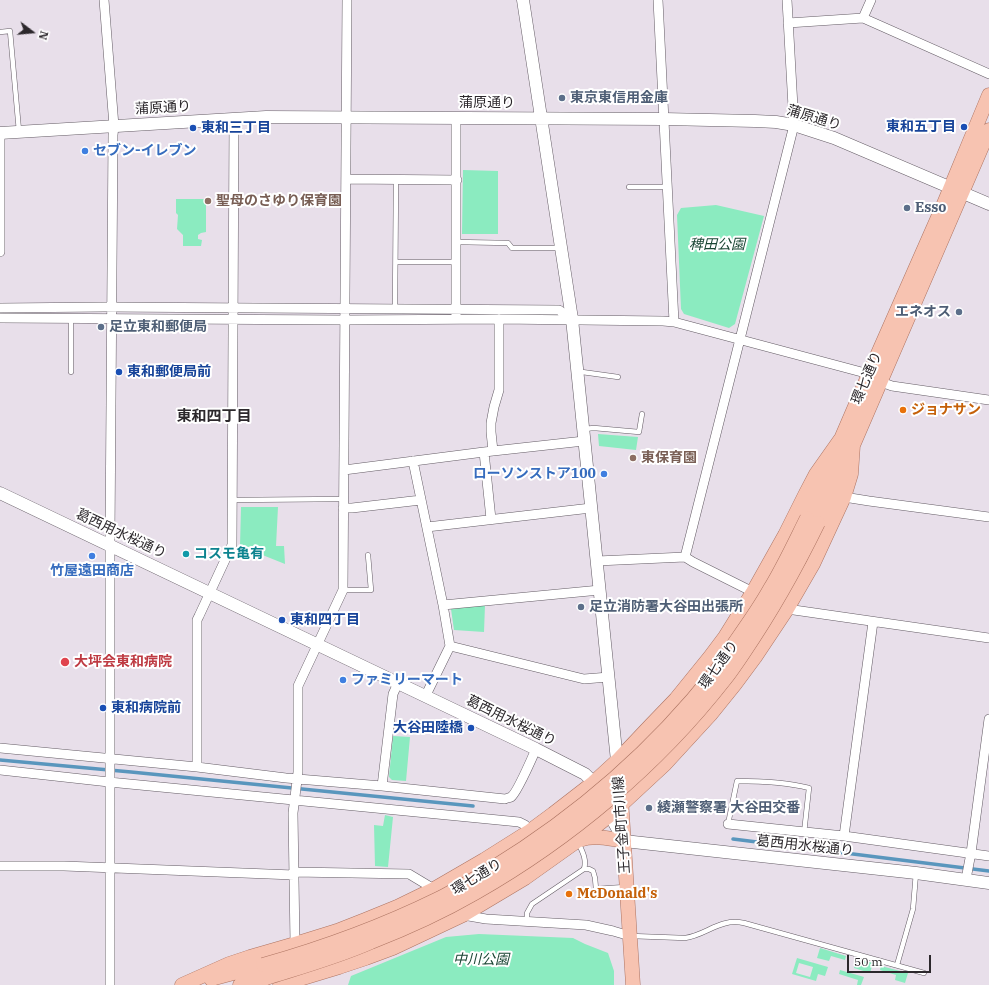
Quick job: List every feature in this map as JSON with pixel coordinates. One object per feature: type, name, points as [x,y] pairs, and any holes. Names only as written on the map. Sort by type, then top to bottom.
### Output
[{"type":"main road","name":"環七通り","points":[[846,443],[881,382],[956,190],[989,94]]},
{"type":"main road","name":"環七通り","points":[[190,985],[334,956],[370,943],[444,909],[475,893],[522,864],[566,834],[656,756],[698,711],[726,678],[781,594],[800,559],[813,520],[832,494],[846,443],[869,374],[956,190],[989,130]]},
{"type":"main road","points":[[280,985],[339,968],[393,948],[463,915],[525,878],[577,841],[610,815],[665,764],[710,715],[755,657],[787,609],[813,564],[844,496],[852,474],[846,443]]},
{"type":"main road","points":[[182,985],[228,964],[337,931],[397,907],[434,889],[530,831],[592,783],[618,761],[666,709],[694,678],[725,637],[753,592],[785,535],[816,474],[846,443]]},
{"type":"main road","name":"王子金町市川線","points":[[618,761],[632,985]]},
{"type":"main road","points":[[577,841],[585,838],[599,837],[624,841]]},
{"type":"main road","name":"環七通り","points":[[240,985],[264,971]]},
{"type":"street","points":[[104,0],[114,126],[109,759],[110,985]]},
{"type":"street","points":[[295,944],[294,800],[297,779],[298,686],[343,590],[347,0]]},
{"type":"street","points":[[523,0],[572,319],[618,761]]},
{"type":"street","points":[[658,0],[674,322]]},
{"type":"street","points":[[685,557],[794,125],[787,0]]},
{"type":"street","points":[[863,18],[871,0]]},
{"type":"street","points":[[788,23],[863,18],[989,74]]},
{"type":"street","name":"蒲原通り","points":[[0,132],[266,117],[664,119],[776,122],[794,125],[834,138],[989,204]]},
{"type":"street","points":[[197,767],[197,620],[232,545],[234,118]]},
{"type":"street","points":[[456,118],[456,319]]},
{"type":"street","points":[[0,132],[0,252]]},
{"type":"street","points":[[346,179],[456,180]]},
{"type":"street","points":[[0,308],[559,310],[572,319]]},
{"type":"street","points":[[0,318],[345,320],[572,319],[663,321],[674,322],[869,374]]},
{"type":"street","points":[[492,519],[489,452],[491,423],[494,407],[500,390],[500,319]]},
{"type":"street","points":[[881,382],[892,386],[989,400]]},
{"type":"street","points":[[344,470],[489,452],[583,435]]},
{"type":"street","points":[[413,461],[450,646],[425,697]]},
{"type":"street","name":"葛西用水桜通り","points":[[0,493],[536,749],[585,774],[592,783],[624,841],[916,873],[966,876],[989,882]]},
{"type":"street","points":[[844,496],[869,501],[989,517]]},
{"type":"street","points":[[343,504],[352,508],[421,500]]},
{"type":"street","points":[[427,526],[591,508]]},
{"type":"street","points":[[597,561],[685,557],[753,592]]},
{"type":"street","points":[[442,605],[600,590]]},
{"type":"street","points":[[787,609],[989,638]]},
{"type":"street","points":[[844,836],[873,622]]},
{"type":"street","points":[[450,646],[584,679],[609,678]]},
{"type":"street","points":[[382,786],[393,694],[398,683]]},
{"type":"street","points":[[966,876],[989,719]]},
{"type":"street","points":[[0,748],[505,799],[514,795],[536,749]]},
{"type":"street","points":[[0,770],[519,822],[525,824],[530,831]]},
{"type":"street","points":[[728,824],[844,836],[970,855],[989,856]]},
{"type":"street","points":[[0,866],[64,866],[294,873],[409,874],[434,889]]},
{"type":"street","points":[[463,915],[486,919],[586,925],[630,936]]},
{"type":"lane","points":[[0,32],[10,31],[19,131]]},
{"type":"lane","points":[[395,309],[396,180]]},
{"type":"lane","points":[[629,187],[667,187]]},
{"type":"lane","points":[[456,242],[508,243],[512,248],[561,248]]},
{"type":"lane","points":[[396,262],[456,262]]},
{"type":"lane","points":[[70,318],[71,372]]},
{"type":"lane","points":[[577,372],[618,377]]},
{"type":"lane","points":[[583,435],[594,428],[639,432],[642,414]]},
{"type":"lane","points":[[233,500],[343,504]]},
{"type":"lane","points":[[343,590],[371,590],[368,556]]},
{"type":"lane","points":[[728,824],[737,781],[759,781],[802,786],[809,788],[804,833]]},
{"type":"lane","points":[[577,841],[584,858],[584,869]]},
{"type":"lane","points":[[527,921],[527,913],[532,904],[584,869],[593,871],[596,889],[627,887]]},
{"type":"lane","points":[[897,965],[913,909],[916,873]]},
{"type":"lane","points":[[630,936],[685,938],[695,936],[726,922],[735,921],[924,973]]},
{"type":"green space","points":[[463,170],[498,171],[498,234],[462,234]]},
{"type":"green space","points":[[176,199],[206,199],[206,232],[198,235],[198,239],[202,240],[201,246],[183,246],[183,235],[177,229],[178,215],[176,213]]},
{"type":"green space","name":"稗田公園","points":[[716,205],[764,216],[735,324],[729,328],[684,314],[681,309],[677,215],[681,208]]},
{"type":"green space","points":[[598,434],[638,437],[636,450],[599,446]]},
{"type":"green space","points":[[241,507],[278,507],[276,546],[284,546],[285,564],[240,546]]},
{"type":"green space","points":[[485,605],[484,632],[454,630],[451,609],[452,606]]},
{"type":"green space","points":[[393,736],[410,737],[406,781],[392,780],[389,777]]},
{"type":"green space","points":[[385,815],[393,817],[388,867],[375,866],[374,825],[383,826]]},
{"type":"green space","name":"中川公園","points":[[479,934],[573,938],[608,953],[614,971],[614,985],[348,985],[351,976],[446,937]]},
{"type":"green space","points":[[820,948],[846,956],[845,960],[831,956],[829,961],[817,958]]},
{"type":"green space","points":[[797,958],[828,967],[825,976],[818,974],[816,981],[792,974]],"holes":[[[799,963],[813,967],[810,977],[796,973]]]},
{"type":"green space","points":[[855,958],[873,963],[870,973],[854,968]]},
{"type":"green space","points":[[881,966],[908,973],[905,983],[895,980],[896,975],[880,970]]},
{"type":"green space","points":[[840,970],[864,977],[861,985],[857,985],[858,980],[839,974]]},
{"type":"waterway","points":[[0,760],[473,806]]},
{"type":"waterway","points":[[733,839],[989,871]]},
{"type":"place","name":"東京東信用金庫","points":[[562,98]]},
{"type":"place","name":"東和五丁目","points":[[964,127]]},
{"type":"place","name":"東和三丁目","points":[[193,128]]},
{"type":"place","name":"セブン-イレブン","points":[[85,151]]},
{"type":"place","name":"聖母のさゆり保育園","points":[[208,201]]},
{"type":"place","name":"Esso","points":[[907,208]]},
{"type":"place","name":"エネオス","points":[[959,312]]},
{"type":"place","name":"足立東和郵便局","points":[[101,327]]},
{"type":"place","name":"東和郵便局前","points":[[119,372]]},
{"type":"place","name":"ジョナサン","points":[[903,410]]},
{"type":"place","name":"東保育園","points":[[633,458]]},
{"type":"place","name":"ローソンストア100","points":[[604,474]]},
{"type":"place","name":"コスモ亀有","points":[[186,554]]},
{"type":"place","name":"竹屋遠田商店","points":[[92,556]]},
{"type":"place","name":"足立消防署大谷田出張所","points":[[581,607]]},
{"type":"place","name":"東和四丁目","points":[[282,620]]},
{"type":"place","name":"大坪会東和病院","points":[[65,662]]},
{"type":"place","name":"ファミリーマート","points":[[343,680]]},
{"type":"place","name":"東和病院前","points":[[103,708]]},
{"type":"place","name":"大谷田陸橋","points":[[471,728]]},
{"type":"place","name":"綾瀬警察署 大谷田交番","points":[[649,808]]},
{"type":"place","name":"McDonald's","points":[[569,894]]},
{"type":"district","name":"東和四丁目","points":[[214,417]]}]
